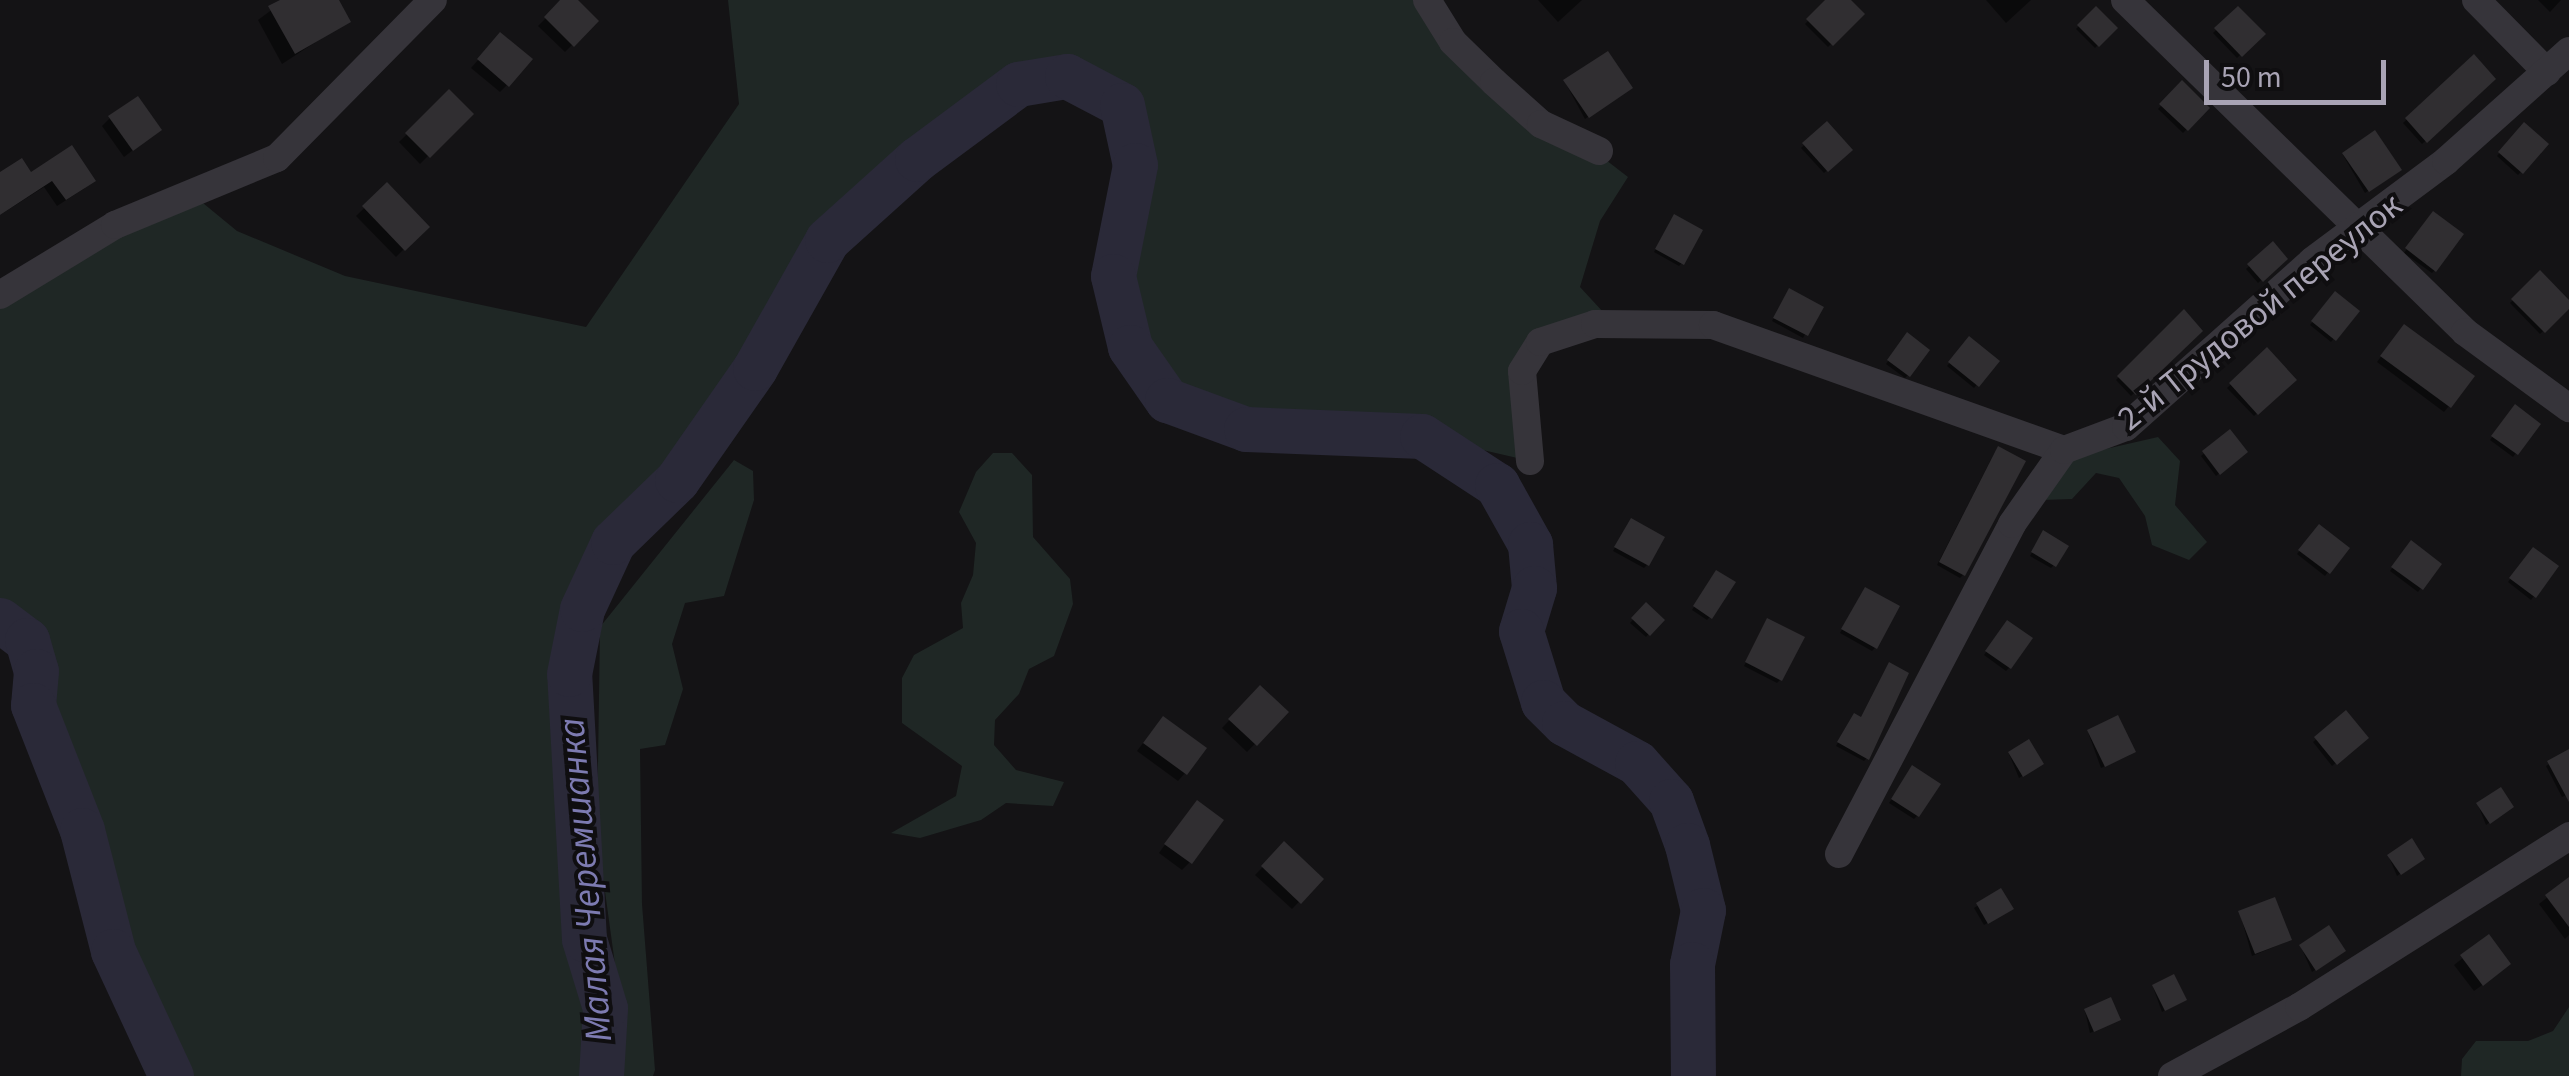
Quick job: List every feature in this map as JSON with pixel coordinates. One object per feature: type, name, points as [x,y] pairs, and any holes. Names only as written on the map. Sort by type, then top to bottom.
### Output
[{"type":"street","points":[[0,295],[115,224],[277,158],[432,0]]},
{"type":"street","points":[[1426,0],[1453,42],[1541,124],[1599,151]]},
{"type":"street","points":[[2124,0],[2465,332],[2569,408]]},
{"type":"street","points":[[2476,0],[2546,72]]},
{"type":"street","name":"2-й Трудовой переулок","points":[[2064,450],[2126,427],[2312,261],[2358,232],[2569,50]]},
{"type":"street","points":[[1530,461],[1522,370],[1540,342],[1595,324],[1713,325],[1797,360],[1904,398],[1963,410],[2064,450],[2012,524],[1839,854]]},
{"type":"street","points":[[2172,1076],[2299,1008],[2569,836]]},
{"type":"shaded area","points":[[728,0],[1428,0],[1453,42],[1628,177],[1600,221],[1580,287],[1604,313],[1522,371],[1530,461],[1422,436],[1246,429],[1167,400],[1130,347],[1113,276],[1125,226],[1130,142],[1122,106],[1068,76],[1018,84],[917,159],[827,240],[755,368],[677,480],[613,542],[582,609],[569,674],[584,939],[605,1008],[601,1076],[180,1076],[160,1055],[113,951],[82,830],[33,705],[36,671],[27,640],[0,620],[0,295],[192,194],[237,231],[345,276],[586,327],[739,104]]},
{"type":"shaded area","points":[[2158,437],[2180,461],[2175,505],[2207,542],[2189,560],[2152,545],[2145,516],[2119,478],[2096,473],[2072,499],[2042,500],[2075,456]]},
{"type":"shaded area","points":[[993,453],[1012,453],[1032,475],[1033,537],[1070,579],[1073,604],[1054,656],[1029,669],[1019,694],[995,720],[994,745],[1016,770],[1064,782],[1053,806],[1006,803],[981,820],[920,838],[891,833],[956,796],[962,766],[902,723],[902,678],[914,655],[963,628],[961,603],[973,575],[976,543],[959,512],[976,472]]},
{"type":"shaded area","points":[[734,460],[753,471],[754,500],[724,596],[685,603],[672,644],[683,689],[665,745],[640,749],[642,904],[655,1070],[653,1076],[616,1076],[622,1066],[620,1001],[597,833],[600,627]]},
{"type":"shaded area","points":[[2569,1007],[2569,1076],[2461,1076],[2462,1059],[2476,1041],[2528,1041],[2553,1031]]},
{"type":"building","points":[[280,0],[339,0],[351,22],[295,54],[268,6]]},
{"type":"building","points":[[560,0],[578,0],[599,21],[574,47],[544,17]]},
{"type":"building","points":[[1825,0],[1851,0],[1865,14],[1833,46],[1806,19]]},
{"type":"building","points":[[2096,6],[2118,28],[2099,47],[2077,25]]},
{"type":"building","points":[[2238,6],[2266,34],[2242,57],[2214,28]]},
{"type":"building","points":[[500,32],[533,59],[509,87],[477,59]]},
{"type":"building","points":[[1608,51],[1633,88],[1589,118],[1563,80]]},
{"type":"building","points":[[2474,54],[2496,79],[2427,143],[2405,118]]},
{"type":"building","points":[[2182,80],[2210,108],[2188,131],[2159,104]]},
{"type":"building","points":[[449,89],[474,114],[430,158],[405,133]]},
{"type":"building","points":[[138,96],[162,130],[133,151],[108,116]]},
{"type":"building","points":[[1827,121],[1853,150],[1828,172],[1802,143]]},
{"type":"building","points":[[2524,122],[2549,144],[2523,174],[2498,152]]},
{"type":"building","points":[[2375,130],[2402,170],[2369,192],[2342,153]]},
{"type":"building","points":[[72,145],[96,181],[66,200],[52,181],[0,215],[0,172],[22,158],[31,172]]},
{"type":"building","points":[[387,182],[430,227],[405,251],[362,206]]},
{"type":"building","points":[[2433,211],[2464,234],[2436,272],[2405,248]]},
{"type":"building","points":[[1674,214],[1703,230],[1684,265],[1655,249]]},
{"type":"building","points":[[2273,241],[2288,259],[2263,282],[2247,264]]},
{"type":"building","points":[[2540,270],[2569,300],[2569,309],[2545,333],[2511,299]]},
{"type":"building","points":[[1789,288],[1824,307],[1808,336],[1773,318]]},
{"type":"building","points":[[2335,291],[2360,311],[2336,341],[2311,321]]},
{"type":"building","points":[[2184,309],[2203,331],[2136,395],[2117,376]]},
{"type":"building","points":[[2404,324],[2475,376],[2451,408],[2380,356]]},
{"type":"building","points":[[1907,332],[1930,350],[1910,377],[1887,360]]},
{"type":"building","points":[[1969,336],[2000,361],[1979,387],[1948,362]]},
{"type":"building","points":[[2267,347],[2297,380],[2258,415],[2229,383]]},
{"type":"building","points":[[2515,404],[2541,424],[2518,455],[2491,436]]},
{"type":"building","points":[[2230,429],[2248,452],[2220,475],[2202,451]]},
{"type":"building","points":[[1998,446],[2026,461],[1965,576],[1939,562]]},
{"type":"building","points":[[1631,518],[1665,537],[1649,566],[1614,547]]},
{"type":"building","points":[[2319,524],[2350,548],[2330,574],[2298,550]]},
{"type":"building","points":[[2043,530],[2069,546],[2056,567],[2031,552]]},
{"type":"building","points":[[2411,540],[2442,564],[2423,590],[2391,567]]},
{"type":"building","points":[[2533,547],[2559,566],[2536,598],[2509,578]]},
{"type":"building","points":[[1716,570],[1736,582],[1712,619],[1693,606]]},
{"type":"building","points":[[1865,587],[1900,606],[1877,649],[1841,629]]},
{"type":"building","points":[[1646,602],[1665,620],[1650,636],[1631,618]]},
{"type":"building","points":[[1767,618],[1805,637],[1782,681],[1745,662]]},
{"type":"building","points":[[2007,620],[2033,638],[2011,669],[1985,651]]},
{"type":"building","points":[[1889,662],[1909,673],[1869,760],[1837,742],[1854,713],[1861,717]]},
{"type":"building","points":[[1260,685],[1289,712],[1257,746],[1228,719]]},
{"type":"building","points":[[2346,710],[2369,738],[2337,765],[2314,737]]},
{"type":"building","points":[[2118,715],[2136,752],[2105,767],[2087,730]]},
{"type":"building","points":[[1163,716],[1207,748],[1187,775],[1143,743]]},
{"type":"building","points":[[2029,739],[2044,764],[2023,777],[2008,752]]},
{"type":"building","points":[[2569,749],[2569,802],[2547,761]]},
{"type":"building","points":[[1912,765],[1941,784],[1919,817],[1891,799]]},
{"type":"building","points":[[2501,787],[2514,807],[2490,824],[2476,803]]},
{"type":"building","points":[[1197,800],[1224,820],[1192,864],[1164,844]]},
{"type":"building","points":[[2412,838],[2425,859],[2401,875],[2387,855]]},
{"type":"building","points":[[1284,841],[1324,879],[1301,904],[1261,866]]},
{"type":"building","points":[[2569,877],[2569,927],[2545,895]]},
{"type":"building","points":[[2001,888],[2014,909],[1988,924],[1976,903]]},
{"type":"building","points":[[2275,897],[2292,940],[2255,954],[2238,911]]},
{"type":"building","points":[[2329,925],[2346,951],[2316,971],[2299,945]]},
{"type":"building","points":[[2489,934],[2511,964],[2483,986],[2460,955]]},
{"type":"building","points":[[2174,974],[2187,1000],[2165,1011],[2152,985]]},
{"type":"building","points":[[2111,997],[2121,1020],[2094,1032],[2084,1009]]},
{"type":"waterway","name":"Малая Черемшанка","points":[[601,1076],[605,1008],[584,939],[569,674],[582,609],[613,542],[677,480],[755,368],[827,240],[917,159],[1018,84],[1067,76],[1122,105],[1135,165],[1113,276],[1130,347],[1167,400],[1246,429],[1422,436],[1497,485],[1530,544],[1534,588],[1521,631],[1543,702],[1564,723],[1637,763],[1671,801],[1687,845],[1703,910],[1692,964],[1693,1076]]},
{"type":"waterway","name":"Малая Черемшанка","points":[[0,620],[27,640],[36,671],[33,705],[82,830],[113,951],[171,1076]]}]
